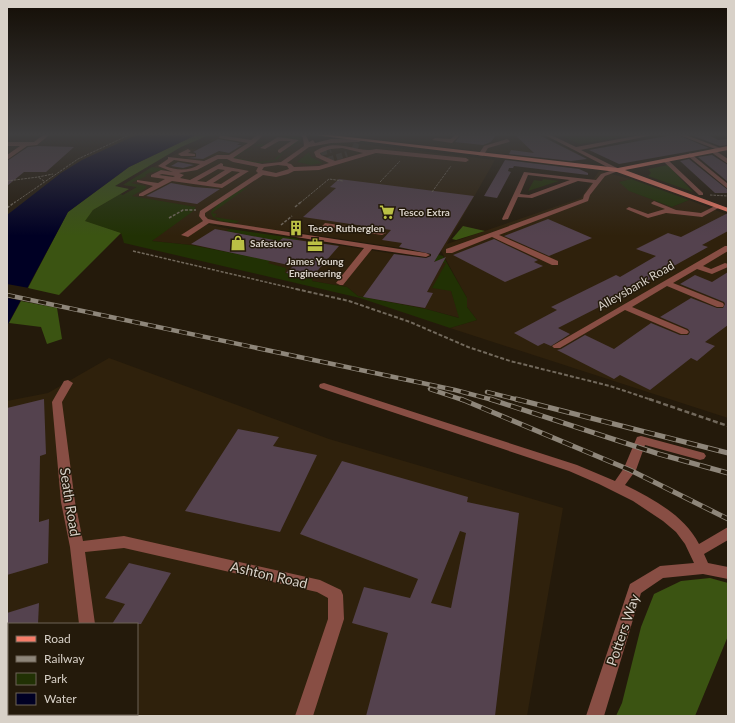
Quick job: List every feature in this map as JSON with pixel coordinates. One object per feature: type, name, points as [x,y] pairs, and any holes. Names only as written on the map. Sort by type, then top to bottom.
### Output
[{"type":"main road","points":[[608,169],[618,170],[728,210]]},
{"type":"main road","points":[[618,170],[624,169]]},
{"type":"street","points":[[176,169],[189,171],[197,169]]},
{"type":"street","points":[[192,181],[213,169]]},
{"type":"street","points":[[141,195],[172,179],[192,181],[207,184],[222,186],[246,171],[231,169],[207,184]]},
{"type":"street","points":[[258,169],[280,174],[293,169],[299,169]]},
{"type":"street","points":[[266,169],[205,209],[202,212],[202,216],[207,221],[260,231],[319,234],[424,248],[423,254],[370,246],[319,234]]},
{"type":"street","points":[[674,169],[701,194]]},
{"type":"street","points":[[706,169],[728,187]]},
{"type":"street","points":[[449,251],[586,200],[587,195],[603,175],[618,170]]},
{"type":"street","points":[[505,219],[526,173],[598,182]]},
{"type":"street","points":[[516,195],[530,197],[578,179]]},
{"type":"street","points":[[139,181],[160,185]]},
{"type":"street","points":[[654,203],[679,212]]},
{"type":"street","points":[[629,209],[648,216],[666,211],[702,215],[719,206]]},
{"type":"street","points":[[185,235],[207,221]]},
{"type":"street","points":[[319,234],[328,225],[382,233]]},
{"type":"street","points":[[493,235],[555,263]]},
{"type":"street","points":[[340,283],[370,246]]},
{"type":"street","name":"Alleysbank Road","points":[[557,346],[728,248]]},
{"type":"street","points":[[696,266],[709,274],[726,262],[717,254]]},
{"type":"street","points":[[667,283],[720,305]]},
{"type":"street","points":[[625,307],[684,332]]},
{"type":"street","name":"Seath Road","points":[[68,383],[58,402],[68,502],[77,547],[86,623]]},
{"type":"street","points":[[324,386],[573,468],[616,488],[671,518],[690,539],[703,568]]},
{"type":"street","points":[[616,488],[630,470],[640,440],[700,456]]},
{"type":"street","points":[[696,552],[720,539],[728,532]]},
{"type":"street","name":"Ashton Road","points":[[77,547],[124,542],[320,586],[336,596],[336,618],[304,716]]},
{"type":"street","name":"Potters Way","points":[[595,716],[635,589],[660,572],[703,568],[728,573]]},
{"type":"path","points":[[7,208],[62,169]]},
{"type":"path","points":[[380,182],[393,169]]},
{"type":"path","points":[[432,192],[450,169]]},
{"type":"path","points":[[7,181],[55,173]]},
{"type":"path","points":[[38,177],[44,181]]},
{"type":"path","points":[[295,207],[329,179],[342,181]]},
{"type":"path","points":[[169,218],[183,210],[205,209]]},
{"type":"path","points":[[276,230],[292,216]]},
{"type":"path","points":[[133,251],[349,301],[410,322],[503,359],[610,386],[728,426]]},
{"type":"shaded area","points":[[151,169],[490,169],[447,244],[581,198],[599,171],[631,179],[620,182],[630,191],[672,207],[689,200],[728,215],[728,418],[450,328],[477,320],[467,307],[467,298],[439,247],[445,244],[438,246],[434,253],[289,231],[206,224],[230,229],[227,231],[284,242],[263,259],[191,245],[152,241],[154,239],[88,220],[97,210],[137,187],[123,185]]},
{"type":"shaded area","points":[[299,239],[446,262],[451,291],[460,318],[426,309],[358,296],[347,287],[312,281],[313,279],[285,273],[267,263],[285,246],[291,247]]},
{"type":"shaded area","points":[[109,358],[329,439],[563,508],[527,716],[7,716],[7,401],[48,393]]},
{"type":"green space","points":[[127,169],[144,169],[115,186],[129,189],[93,210],[85,221],[121,233],[59,295],[28,288],[68,212]]},
{"type":"green space","points":[[149,169],[164,169],[145,175],[147,176],[131,183],[146,186],[146,188],[132,196],[196,207],[192,212],[152,241],[191,245],[263,259],[283,242],[226,231],[230,229],[299,239],[291,247],[285,246],[268,263],[286,268],[285,273],[313,279],[312,281],[347,287],[358,296],[426,309],[459,318],[451,291],[432,288],[446,263],[429,260],[433,253],[443,256],[467,298],[467,307],[477,320],[450,328],[360,298],[124,243],[121,233],[84,221],[93,210],[120,194],[123,195],[137,187],[123,185]]},
{"type":"green space","points":[[648,169],[671,169],[693,192],[648,176],[651,173]]},
{"type":"green space","points":[[543,179],[559,181],[528,191],[534,180],[542,181]]},
{"type":"green space","points":[[631,179],[689,200],[672,207],[629,191],[619,182]]},
{"type":"green space","points":[[248,187],[212,213],[217,214],[214,217],[239,221],[236,223],[220,221],[213,217],[211,213],[217,205],[233,194]]},
{"type":"green space","points":[[463,226],[485,231],[456,240],[452,239]]},
{"type":"green space","points":[[21,301],[57,308],[62,339],[47,344],[41,327],[9,323]]},
{"type":"green space","points":[[710,578],[728,583],[728,636],[695,716],[616,716],[622,703],[641,627],[654,594],[681,581]]},
{"type":"water","points":[[68,169],[127,169],[68,212],[7,326],[7,215]]},
{"type":"pier","points":[[7,284],[29,288],[23,301],[7,298]]},
{"type":"building","points":[[7,169],[50,169],[46,172],[24,172],[7,186]]},
{"type":"building","points":[[500,169],[509,169],[508,171],[511,172],[497,198],[484,196]]},
{"type":"building","points":[[537,169],[579,169],[588,173],[588,175]]},
{"type":"building","points":[[688,169],[701,169],[728,190],[728,193],[715,193]]},
{"type":"building","points":[[712,169],[728,169],[728,182]]},
{"type":"building","name":"Tesco Extra","points":[[339,179],[474,196],[434,262],[446,257],[427,292],[433,293],[425,308],[363,297],[394,254],[426,258],[431,256],[431,254],[399,247],[402,243],[382,240],[391,230],[303,217],[336,188],[330,187]]},
{"type":"building","points":[[171,183],[220,189],[197,204],[146,196]]},
{"type":"building","points":[[728,213],[728,231],[702,245],[708,247],[609,302],[558,328],[570,334],[551,346],[544,343],[538,346],[514,333],[557,310],[551,307],[616,275],[620,277],[656,256],[636,249],[668,233],[681,237]]},
{"type":"building","points":[[548,219],[592,238],[549,256],[504,236]]},
{"type":"building","points":[[215,229],[279,241],[283,238],[339,246],[312,277],[286,273],[293,266],[191,244]]},
{"type":"building","points":[[494,239],[538,260],[534,262],[543,266],[505,282],[453,255]]},
{"type":"building","points":[[728,272],[728,325],[705,342],[715,346],[697,361],[691,358],[650,390],[620,375],[614,379],[557,350],[585,335],[614,349],[651,323],[680,335],[688,335],[690,332],[688,329],[660,317],[691,298],[717,308],[723,308],[725,304],[724,302],[680,284],[695,275],[712,282]]},
{"type":"building","points":[[44,399],[46,454],[40,456],[39,522],[49,519],[48,563],[7,575],[7,408]]},
{"type":"building","points":[[238,429],[279,437],[273,446],[317,455],[280,532],[185,511]]},
{"type":"building","points":[[342,461],[468,497],[467,502],[519,513],[495,716],[366,716],[388,633],[352,623],[364,587],[410,598],[418,579],[300,534]],"holes":[[[460,531],[466,533],[451,608],[431,603]]]},
{"type":"building","points":[[129,563],[171,573],[141,624],[113,623],[125,604],[105,598]]},
{"type":"building","points":[[39,603],[38,623],[7,624],[7,613]]},
{"type":"railway","points":[[7,295],[455,390],[493,400]]},
{"type":"railway","points":[[430,389],[463,400]]},
{"type":"railway","points":[[487,392],[519,400]]},
{"type":"railway","points":[[461,399],[630,470],[728,519]]},
{"type":"railway","points":[[490,399],[659,454],[728,473]]},
{"type":"railway","points":[[516,399],[728,453]]},
{"type":"place","name":"Tesco Extra","points":[[387,212]]},
{"type":"place","name":"Tesco Rutherglen","points":[[296,228]]},
{"type":"place","name":"Safestore","points":[[238,243]]},
{"type":"place","name":"James Young Engineering","points":[[315,245]]}]
